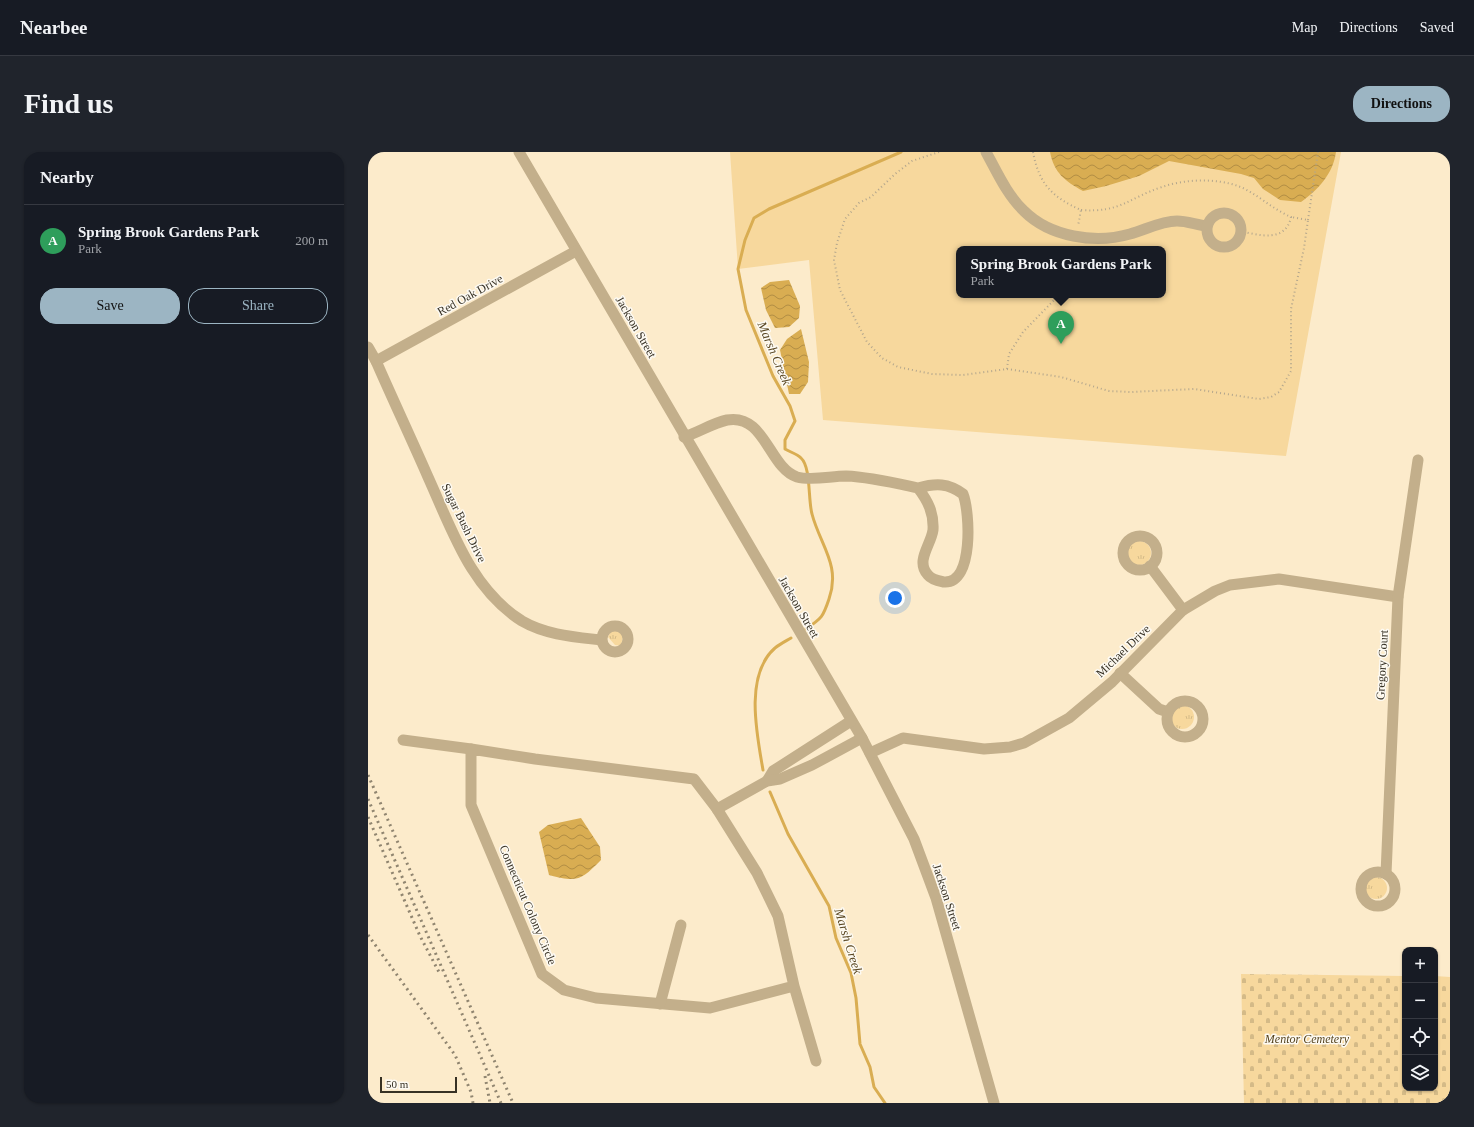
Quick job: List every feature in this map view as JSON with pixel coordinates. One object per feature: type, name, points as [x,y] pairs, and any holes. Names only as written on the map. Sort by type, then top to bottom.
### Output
[{"type":"street","name":"Jackson Street","points":[[519,152],[684,437],[862,738],[914,839],[936,898],[994,1103]]},
{"type":"street","points":[[986,152],[1006,188],[1023,211],[1042,226],[1087,239],[1129,235],[1177,221],[1207,226]]},
{"type":"street","points":[[1224,212],[1235,216],[1241,226],[1242,231],[1240,237],[1232,245],[1221,247],[1216,245],[1208,237],[1207,226],[1213,216],[1224,212]]},
{"type":"street","name":"Red Oak Drive","points":[[376,361],[576,251]]},
{"type":"street","name":"Sugar Bush Drive","points":[[368,347],[376,361],[462,552],[485,589],[506,610],[535,628],[567,636],[601,640]]},
{"type":"street","points":[[684,437],[724,421],[739,420],[754,428],[767,442],[773,455],[785,470],[798,477],[847,476],[886,481],[918,488],[930,485],[945,484],[963,494],[967,505],[968,522],[964,567],[957,577],[949,582],[938,582],[928,576],[923,568],[923,558],[933,531],[933,521],[932,510],[918,488]]},
{"type":"street","name":"Gregory Court","points":[[1386,874],[1398,597],[1418,460]]},
{"type":"street","points":[[1150,566],[1183,610]]},
{"type":"street","name":"Michael Drive","points":[[870,753],[903,738],[984,749],[1010,747],[1024,743],[1068,718],[1120,673],[1183,610],[1215,591],[1230,585],[1279,579],[1398,597]]},
{"type":"street","points":[[1120,673],[1159,709],[1168,712]]},
{"type":"street","points":[[767,781],[773,771],[851,721]]},
{"type":"street","points":[[716,809],[767,781],[780,780],[812,765],[862,738]]},
{"type":"street","points":[[403,740],[535,759],[694,779],[716,809],[757,873],[778,916],[794,986],[816,1060]]},
{"type":"street","name":"Connecticut Colony Circle","points":[[471,749],[471,805],[542,974],[564,990],[596,998],[710,1008],[794,986]]},
{"type":"street","points":[[660,1004],[682,925]]},
{"type":"path","points":[[939,152],[912,161],[895,174],[871,197],[859,203],[845,219],[836,243],[834,260],[840,290],[867,342],[882,358],[898,367],[932,374],[963,375],[1007,369],[1061,377],[1109,391],[1131,392],[1194,388],[1259,399],[1272,397],[1279,392],[1291,371],[1291,309],[1304,248],[1318,152]]},
{"type":"path","points":[[1033,152],[1037,170],[1046,187],[1065,202],[1081,210],[1098,211],[1110,209],[1162,186],[1194,181],[1239,186],[1280,213],[1291,217],[1308,220]]},
{"type":"path","points":[[1076,236],[1081,210]]},
{"type":"path","points":[[1242,231],[1258,235],[1274,235],[1282,232],[1289,224],[1291,217]]},
{"type":"path","points":[[1007,369],[1009,354],[1023,332],[1056,298]]},
{"type":"green space","points":[[730,152],[1341,152],[1286,456],[823,420],[809,260],[738,269]]},
{"type":"green space","points":[[1139,541],[1148,544],[1151,553],[1148,562],[1139,565],[1130,562],[1127,553],[1130,544]]},
{"type":"green space","points":[[615,628],[620,630],[623,636],[621,646],[615,645],[608,637],[612,629]]},
{"type":"green space","points":[[1182,705],[1191,708],[1194,717],[1191,726],[1182,729],[1173,726],[1170,717],[1173,708]]},
{"type":"green space","points":[[1372,877],[1380,877],[1387,884],[1387,892],[1380,899],[1372,899],[1365,892],[1365,884]]},
{"type":"green space","name":"Mentor Cemetery","points":[[1241,974],[1402,976],[1402,1091],[1438,1091],[1438,976],[1450,977],[1450,1103],[1244,1103]]},
{"type":"water","points":[[1050,152],[1336,152],[1332,167],[1324,181],[1301,202],[1280,200],[1263,189],[1254,178],[1241,174],[1169,161],[1139,176],[1083,191],[1061,176],[1054,166]]},
{"type":"water","points":[[789,280],[800,306],[799,318],[789,327],[775,328],[766,310],[761,288],[770,282]]},
{"type":"water","points":[[801,329],[809,362],[808,382],[800,394],[789,394],[780,350],[787,339]]},
{"type":"water","points":[[581,818],[600,847],[601,860],[589,872],[578,878],[567,879],[549,875],[539,832],[548,825]]},
{"type":"waterway","name":"Marsh Creek","points":[[806,629],[819,619],[825,610],[832,587],[833,576],[831,565],[812,514],[808,476],[804,462],[801,458],[785,449],[785,440],[795,421],[790,406],[773,376],[746,310],[738,269],[745,240],[754,218],[769,209],[901,152]]},
{"type":"waterway","name":"Marsh Creek","points":[[763,770],[758,740],[755,706],[759,674],[765,660],[775,648],[791,638]]},
{"type":"waterway","name":"Marsh Creek","points":[[770,792],[788,834],[829,906],[836,938],[851,973],[856,998],[860,1044],[870,1067],[874,1087],[885,1103]]},
{"type":"railway","points":[[368,775],[513,1103]]},
{"type":"railway","points":[[368,799],[501,1103]]},
{"type":"railway","points":[[368,817],[420,936],[440,974]]},
{"type":"railway","points":[[368,935],[455,1055],[471,1092],[473,1103]]},
{"type":"railway","points":[[485,1076],[490,1103]]},
{"type":"place","name":"Spring Brook Gardens Park","points":[[1061,344]]}]
